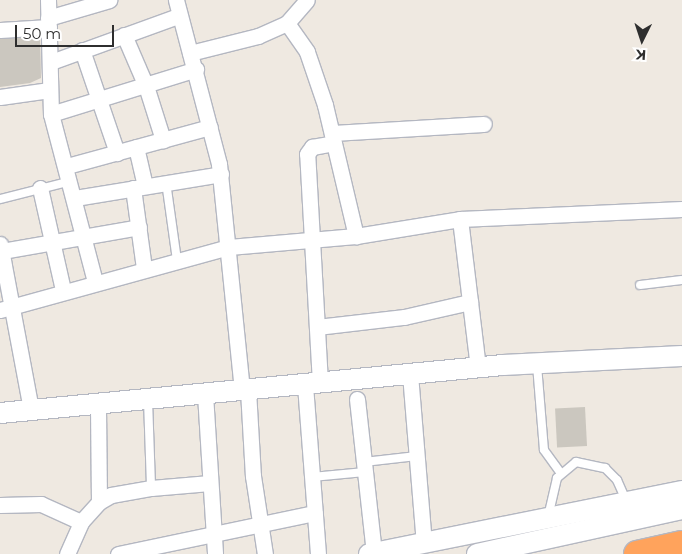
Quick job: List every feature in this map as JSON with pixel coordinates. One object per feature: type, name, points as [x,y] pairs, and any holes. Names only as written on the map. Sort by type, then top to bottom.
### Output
[{"type":"highway","points":[[638,554],[682,544]]},
{"type":"street","points":[[48,0],[51,114],[69,174],[95,282]]},
{"type":"street","points":[[0,30],[49,22],[109,0]]},
{"type":"street","points":[[176,0],[178,16],[196,69],[221,174],[260,525],[265,554]]},
{"type":"street","points":[[190,53],[258,36],[287,23],[307,0]]},
{"type":"street","points":[[51,62],[178,16]]},
{"type":"street","points":[[287,23],[307,52],[333,138],[356,236]]},
{"type":"street","points":[[124,35],[146,86],[163,140]]},
{"type":"street","points":[[82,50],[102,100],[117,153]]},
{"type":"street","points":[[51,114],[102,100],[196,69]]},
{"type":"street","points":[[0,97],[50,90]]},
{"type":"street","points":[[318,554],[312,477],[313,384],[317,327],[307,154],[312,147],[333,138],[484,124]]},
{"type":"street","points":[[69,174],[117,153],[210,127]]},
{"type":"street","points":[[136,147],[139,227],[144,268]]},
{"type":"street","points":[[75,198],[221,174]]},
{"type":"street","points":[[40,188],[62,290]]},
{"type":"street","points":[[7,308],[62,290],[229,247],[356,236],[460,219],[682,209]]},
{"type":"street","points":[[460,219],[478,368]]},
{"type":"street","points":[[30,410],[7,308],[0,249],[139,227]]},
{"type":"street","points":[[317,327],[404,317],[470,302]]},
{"type":"street","points":[[0,412],[98,405],[537,363],[682,356]]},
{"type":"street","points":[[410,374],[424,542]]},
{"type":"street","points":[[205,394],[215,554]]},
{"type":"street","points":[[357,399],[371,553],[682,491]]},
{"type":"street","points":[[98,405],[99,502]]},
{"type":"street","points":[[67,554],[81,522],[99,502],[111,495],[151,488],[210,483]]},
{"type":"street","points":[[0,506],[41,504],[81,522]]},
{"type":"street","points":[[478,554],[682,509]]},
{"type":"street","points":[[118,554],[315,513]]},
{"type":"lane","points":[[0,199],[40,188],[69,174]]},
{"type":"lane","points":[[166,182],[177,260]]},
{"type":"lane","points":[[640,285],[682,280]]},
{"type":"lane","points":[[537,363],[544,450],[560,472]]},
{"type":"lane","points":[[148,400],[151,488]]},
{"type":"lane","points":[[312,477],[417,456]]},
{"type":"lane","points":[[548,518],[551,492],[560,472],[576,462],[600,465],[617,480],[627,502]]},
{"type":"building","points":[[40,37],[41,78],[30,83],[0,87],[0,39]]},
{"type":"building","points":[[585,407],[587,446],[557,448],[555,409]]}]
